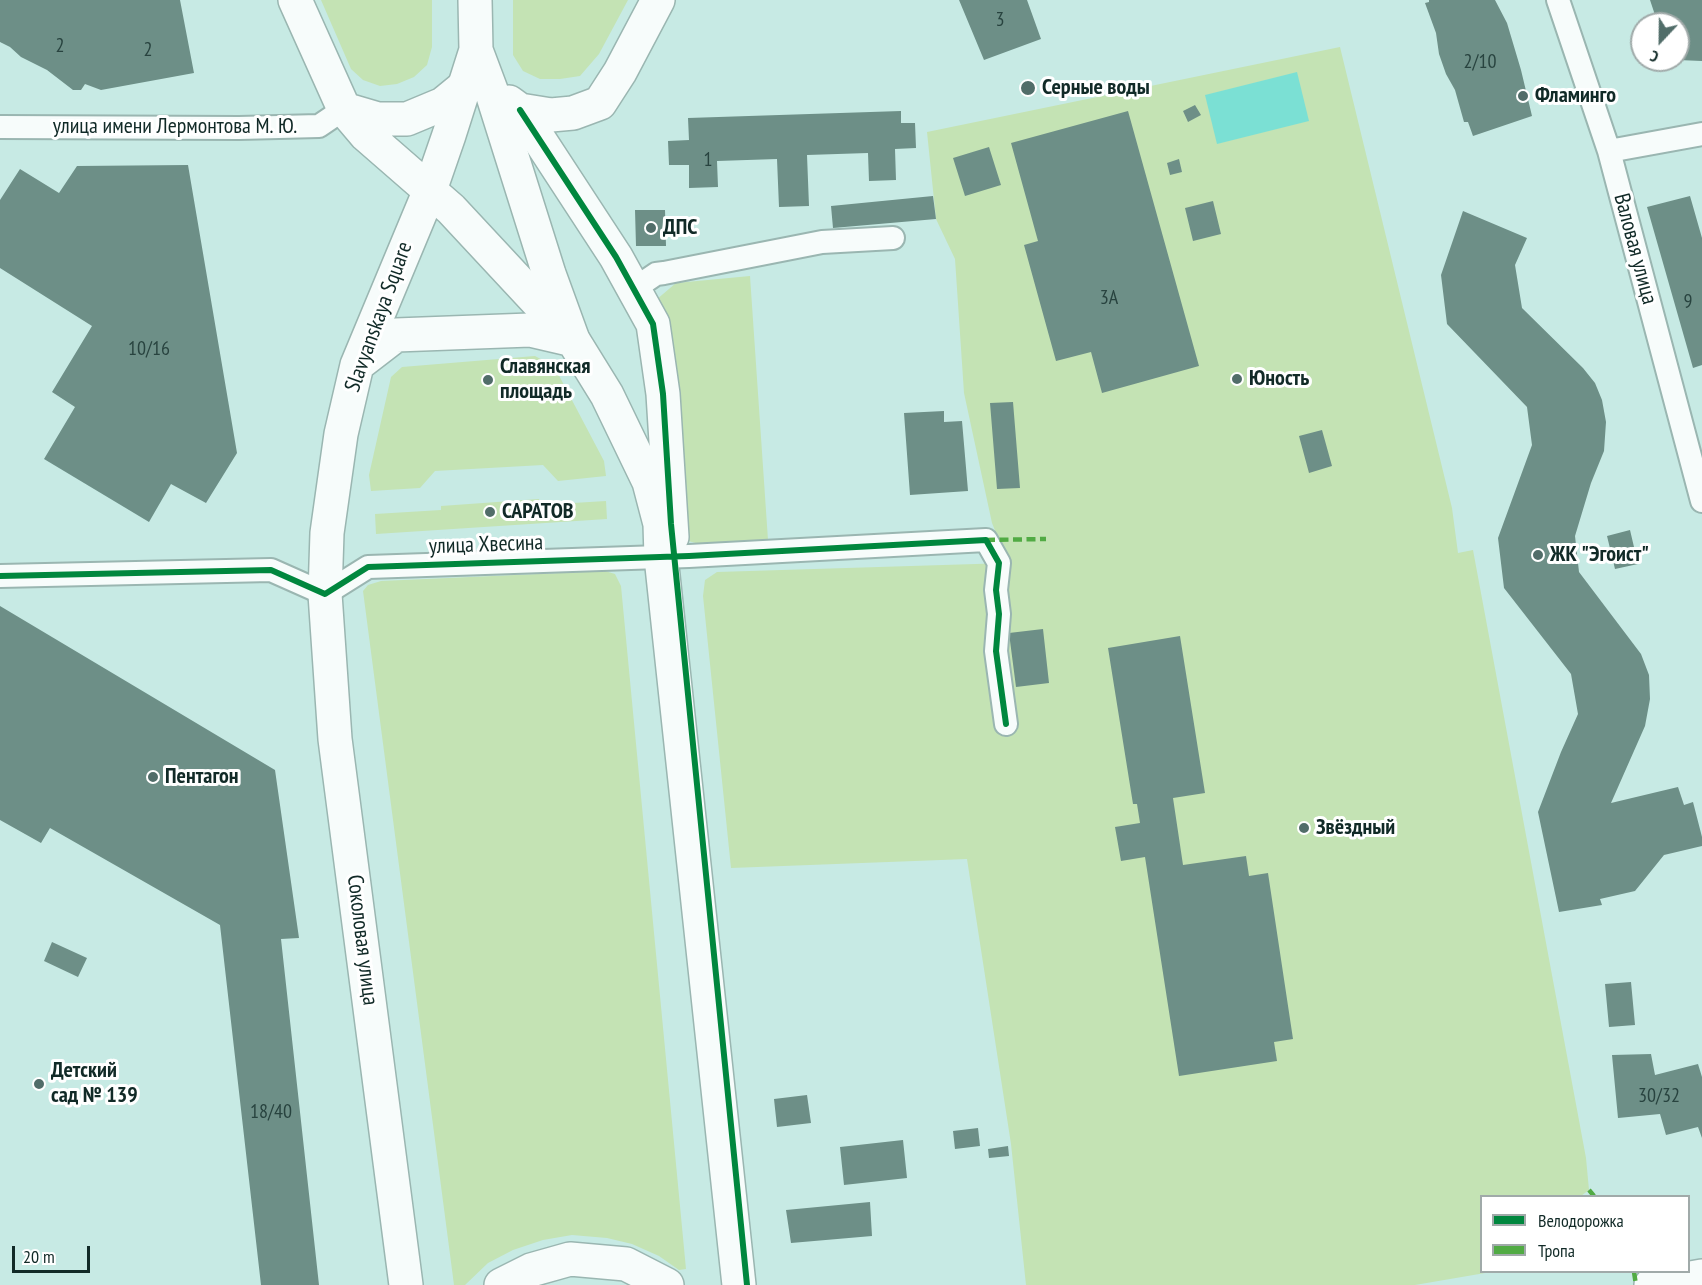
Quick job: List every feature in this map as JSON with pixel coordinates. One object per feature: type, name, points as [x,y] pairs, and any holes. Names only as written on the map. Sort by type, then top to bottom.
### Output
[{"type":"main road","points":[[295,0],[344,109],[366,135],[451,209],[573,340],[607,395],[649,482],[668,556],[747,1285]]},
{"type":"main road","name":"Slavyanskaya Square","points":[[325,594],[327,533],[333,477],[340,434],[357,364],[430,190],[478,88],[475,0]]},
{"type":"main road","points":[[478,88],[520,110],[550,115],[573,113],[600,103],[620,72],[658,0]]},
{"type":"main road","points":[[344,109],[378,119],[407,119],[478,88]]},
{"type":"main road","points":[[478,88],[546,263],[573,340]]},
{"type":"main road","points":[[520,110],[616,257],[653,324],[663,394],[670,525],[668,556],[739,1285]]},
{"type":"main road","points":[[357,364],[396,334],[530,330],[573,340]]},
{"type":"main road","name":"Соколовая улица","points":[[325,594],[335,739],[406,1285]]},
{"type":"main road","points":[[501,1285],[531,1269],[570,1259],[626,1264],[667,1285]]},
{"type":"main road","points":[[1651,1285],[1702,1276]]},
{"type":"street","name":"Валовая улица","points":[[1558,0],[1609,151],[1678,403],[1702,501]]},
{"type":"street","name":"улица имени Лермонтова М. Ю.","points":[[0,127],[319,126],[344,109]]},
{"type":"street","points":[[1609,151],[1702,134]]},
{"type":"street","points":[[634,289],[656,274],[822,242],[893,238]]},
{"type":"street","name":"улица Хвесина","points":[[325,594],[368,567],[668,556],[986,540],[999,563],[996,590],[999,614],[996,651],[1006,724]]},
{"type":"street","points":[[0,576],[271,570],[325,594]]},
{"type":"green space","points":[[321,0],[432,0],[432,47],[427,65],[414,77],[397,84],[380,86],[363,80],[351,69]]},
{"type":"green space","points":[[513,0],[628,0],[599,54],[580,76],[540,79],[523,71],[513,55]]},
{"type":"green space","points":[[1340,47],[1452,508],[1458,553],[1473,550],[1586,1158],[1589,1190],[1582,1195],[1480,1195],[1480,1273],[1485,1273],[1415,1285],[1026,1285],[1011,1144],[967,859],[731,868],[703,596],[705,580],[717,572],[1008,563],[992,523],[964,393],[955,259],[936,219],[927,132]]},
{"type":"green space","points":[[750,276],[768,540],[699,544],[685,540],[656,300],[676,283]]},
{"type":"green space","points":[[535,356],[554,366],[604,461],[606,476],[558,481],[543,465],[435,471],[420,488],[371,491],[369,475],[391,377],[402,367]]},
{"type":"green space","points":[[539,499],[540,505],[606,501],[607,519],[376,534],[375,514],[441,510],[441,506]]},
{"type":"green space","points":[[605,571],[615,574],[621,586],[686,1269],[679,1270],[659,1256],[632,1244],[607,1238],[572,1235],[543,1240],[513,1250],[488,1263],[465,1285],[454,1285],[363,591],[368,585],[381,581]]},
{"type":"water","points":[[1297,72],[1309,121],[1217,144],[1205,95]]},
{"type":"building","points":[[0,0],[180,0],[194,73],[101,90],[85,84],[81,90],[73,90],[47,70],[21,57],[0,42]]},
{"type":"building","points":[[959,0],[1027,0],[1041,39],[984,60]]},
{"type":"building","points":[[1429,0],[1495,0],[1507,23],[1532,116],[1473,136],[1468,122],[1464,122],[1455,90],[1439,54],[1436,33],[1425,3]]},
{"type":"building","points":[[1650,0],[1702,0],[1702,61],[1690,60],[1690,12],[1654,12]]},
{"type":"building","points":[[1195,105],[1201,115],[1188,122],[1183,111]]},
{"type":"building","points":[[901,111],[901,123],[915,123],[916,148],[895,149],[896,180],[869,181],[868,153],[807,155],[809,206],[779,207],[777,159],[717,161],[718,187],[689,188],[689,165],[669,165],[668,141],[689,140],[688,118]]},
{"type":"building","points":[[1128,111],[1199,366],[1102,393],[1091,352],[1056,361],[1024,245],[1038,241],[1011,143]]},
{"type":"building","points":[[989,147],[1001,185],[965,196],[953,158]]},
{"type":"building","points":[[1179,159],[1182,172],[1170,175],[1167,163]]},
{"type":"building","points":[[188,165],[237,453],[206,503],[171,484],[149,522],[44,459],[75,407],[52,392],[92,326],[0,268],[0,200],[20,169],[59,193],[77,166]]},
{"type":"building","points":[[933,196],[936,219],[833,228],[831,206]]},
{"type":"building","points":[[1690,196],[1702,238],[1702,365],[1693,368],[1647,207]]},
{"type":"building","points":[[1213,201],[1221,234],[1193,241],[1185,208]]},
{"type":"building","name":"ДПС","points":[[635,210],[665,210],[666,246],[636,246]]},
{"type":"building","name":"ЖК \"Эгоист\"","points":[[1463,211],[1527,238],[1515,265],[1522,308],[1583,368],[1595,383],[1602,400],[1606,422],[1604,451],[1591,483],[1575,536],[1579,572],[1641,654],[1649,675],[1650,699],[1645,726],[1611,803],[1678,787],[1684,805],[1693,802],[1702,837],[1702,846],[1664,855],[1635,891],[1600,899],[1602,905],[1559,912],[1538,812],[1578,714],[1571,674],[1504,588],[1498,538],[1532,445],[1527,407],[1447,324],[1441,275]]},
{"type":"building","points":[[1013,402],[1020,488],[997,489],[990,403]]},
{"type":"building","points":[[944,411],[944,422],[962,421],[968,491],[910,495],[904,413]]},
{"type":"building","points":[[1322,430],[1332,466],[1309,473],[1299,436]]},
{"type":"building","points":[[1630,530],[1638,564],[1615,569],[1607,536]]},
{"type":"building","points":[[0,606],[275,770],[299,938],[281,939],[319,1285],[261,1285],[220,925],[50,828],[41,843],[0,820]]},
{"type":"building","points":[[1043,629],[1049,683],[1016,687],[1009,633]]},
{"type":"building","points":[[1180,636],[1205,793],[1173,798],[1183,865],[1246,856],[1249,876],[1268,873],[1293,1039],[1274,1042],[1277,1061],[1179,1076],[1145,857],[1121,861],[1115,827],[1140,823],[1137,804],[1133,804],[1108,648]]},
{"type":"building","points":[[52,942],[87,958],[78,977],[44,961]]},
{"type":"building","points":[[1631,982],[1635,1025],[1609,1027],[1605,984]]},
{"type":"building","points":[[1651,1054],[1655,1075],[1698,1064],[1702,1077],[1702,1138],[1698,1127],[1666,1135],[1660,1114],[1618,1118],[1612,1055]]},
{"type":"building","points":[[807,1095],[811,1123],[777,1127],[774,1099]]},
{"type":"building","points":[[978,1128],[980,1146],[955,1149],[953,1131]]},
{"type":"building","points":[[903,1140],[907,1178],[844,1185],[840,1147]]},
{"type":"building","points":[[1008,1146],[1009,1156],[989,1158],[988,1149]]},
{"type":"building","points":[[870,1202],[872,1236],[791,1243],[786,1210]]},
{"type":"marked path","points":[[986,540],[1046,539]]},
{"type":"marked path","points":[[1589,1190],[1593,1195]]},
{"type":"marked path","points":[[1634,1273],[1636,1285]]},
{"type":"cycle path","points":[[520,110],[616,257],[653,324],[663,394],[671,524],[747,1285]]},
{"type":"cycle path","points":[[0,576],[271,570],[325,594],[368,567],[689,556],[986,540],[999,563],[996,590],[999,614],[996,651],[1006,724]]},
{"type":"place","name":"Серные воды","points":[[1028,88]]},
{"type":"place","name":"Фламинго","points":[[1523,96]]},
{"type":"place","name":"ДПС","points":[[651,228]]},
{"type":"place","name":"Юность","points":[[1237,379]]},
{"type":"place","name":"Славянская площадь","points":[[488,380]]},
{"type":"place","name":"САРАТОВ","points":[[490,512]]},
{"type":"place","name":"ЖК \"Эгоист\"","points":[[1538,555]]},
{"type":"place","name":"Пентагон","points":[[153,777]]},
{"type":"place","name":"Звёздный","points":[[1304,828]]},
{"type":"place","name":"Детский сад № 139","points":[[39,1084]]}]
